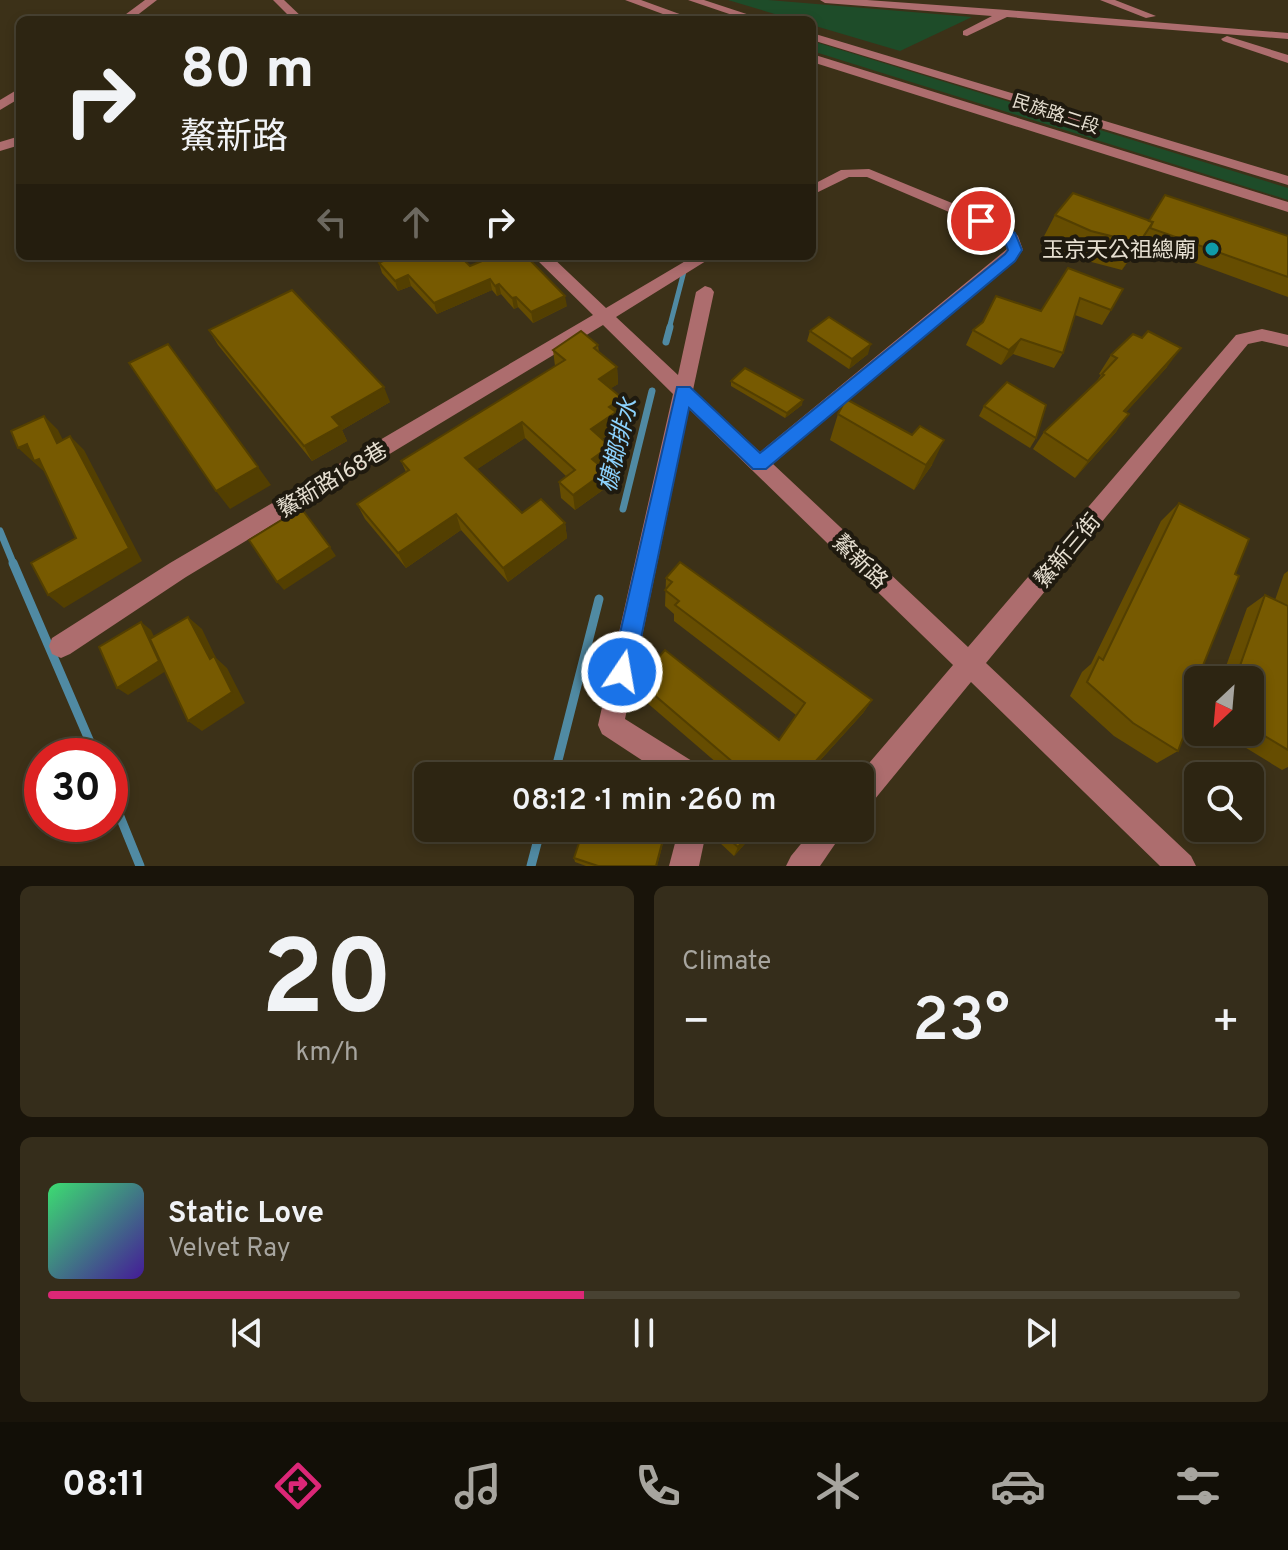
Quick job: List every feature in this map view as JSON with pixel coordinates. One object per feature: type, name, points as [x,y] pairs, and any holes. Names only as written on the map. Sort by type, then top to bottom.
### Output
[{"type":"street","points":[[130,16],[152,0]]},
{"type":"street","points":[[278,0],[295,16]]},
{"type":"street","points":[[630,0],[678,16]]},
{"type":"street","points":[[693,0],[746,16]]},
{"type":"street","points":[[825,0],[1288,36]]},
{"type":"street","points":[[1105,0],[1288,59]]},
{"type":"street","points":[[967,33],[1007,13]]},
{"type":"street","name":"民族路二段","points":[[816,37],[1288,181]]},
{"type":"street","name":"民族路二段","points":[[816,59],[1288,207]]},
{"type":"street","points":[[759,464],[1015,250],[1010,236],[1002,229],[869,173],[857,172],[836,177],[816,189]]},
{"type":"street","name":"鰲新路","points":[[545,260],[1181,866]]},
{"type":"street","name":"鰲新路168巷","points":[[61,646],[178,570],[699,260]]},
{"type":"street","points":[[668,762],[611,725],[705,292]]},
{"type":"street","name":"鰲新三街","points":[[874,778],[1242,339],[1262,335],[1288,341]]},
{"type":"street","points":[[684,866],[690,842]]},
{"type":"street","points":[[801,866],[821,842]]},
{"type":"green space","points":[[728,0],[768,0],[972,17],[900,51],[816,26],[816,16],[782,16]]},
{"type":"green space","points":[[816,42],[1288,188],[1288,200],[816,52]]},
{"type":"building","points":[[1073,193],[1153,222],[1139,243],[1091,231],[1055,215]]},
{"type":"building","points":[[1165,195],[1288,236],[1288,277],[1150,228],[1153,222],[1149,221]]},
{"type":"building","points":[[385,260],[464,260],[470,266],[484,260],[530,260],[565,296],[531,312],[490,279],[434,303],[408,275],[395,281],[379,263]]},
{"type":"building","points":[[1068,268],[1123,289],[1111,310],[1080,298],[1063,353],[1021,339],[1009,350],[973,330],[983,322],[996,296],[1041,311]]},
{"type":"building","points":[[292,290],[384,387],[332,417],[340,426],[304,446],[209,330]]},
{"type":"building","points":[[829,317],[871,344],[852,359],[810,331]]},
{"type":"building","points":[[581,331],[598,345],[594,348],[617,367],[599,379],[622,398],[609,407],[616,412],[591,429],[610,446],[592,459],[606,471],[573,495],[559,482],[575,470],[522,422],[465,458],[522,513],[541,499],[565,523],[503,568],[456,514],[398,553],[357,504],[409,470],[401,461],[565,360],[553,350]]},
{"type":"building","points":[[1148,331],[1181,348],[1124,411],[1129,414],[1088,461],[1044,432],[1104,375],[1117,358],[1111,355],[1133,334],[1142,338]]},
{"type":"building","points":[[168,344],[258,467],[216,491],[129,363]]},
{"type":"building","points":[[745,368],[803,400],[787,413],[731,381]]},
{"type":"building","points":[[1007,382],[1046,405],[1036,438],[984,406]]},
{"type":"building","points":[[846,399],[912,435],[920,426],[944,440],[926,465],[838,414]]},
{"type":"building","points":[[44,416],[57,443],[70,436],[129,548],[48,595],[31,563],[76,538],[39,459],[34,461],[27,444],[18,448],[11,431]]},
{"type":"building","points":[[1179,503],[1249,539],[1235,574],[1239,576],[1203,666],[1184,666],[1184,735],[1178,751],[1133,723],[1087,682],[1099,657],[1103,660]]},
{"type":"building","points":[[301,508],[330,547],[277,582],[249,540]]},
{"type":"building","points":[[680,562],[872,700],[815,762],[733,762],[645,687],[648,669],[665,650],[779,740],[805,703],[675,605],[679,601],[665,590],[672,582],[666,578]]},
{"type":"building","points":[[1265,595],[1288,606],[1288,750],[1264,735],[1264,666],[1240,666]]},
{"type":"building","points":[[188,617],[210,659],[214,656],[232,692],[188,721],[150,639]]},
{"type":"building","points":[[141,622],[159,661],[117,688],[99,647]]},
{"type":"building","points":[[579,842],[662,842],[656,866],[598,866],[574,858]]},
{"type":"waterway","name":"槺榔排水","points":[[669,329],[687,260]]},
{"type":"waterway","name":"槺榔排水","points":[[666,342],[670,327]]},
{"type":"waterway","name":"槺榔排水","points":[[623,509],[652,391]]},
{"type":"waterway","points":[[0,531],[14,565]]},
{"type":"waterway","points":[[13,563],[88,738]]},
{"type":"waterway","name":"槺榔排水","points":[[558,762],[599,599]]},
{"type":"waterway","points":[[128,836],[140,866]]},
{"type":"waterway","name":"槺榔排水","points":[[531,866],[537,842]]},
{"type":"place","name":"玉京天公祖總廟","points":[[1212,249]]},
{"type":"route","points":[[622,672],[683,392],[759,464],[1010,257],[1015,250],[1010,236],[1002,229],[981,221]]}]
